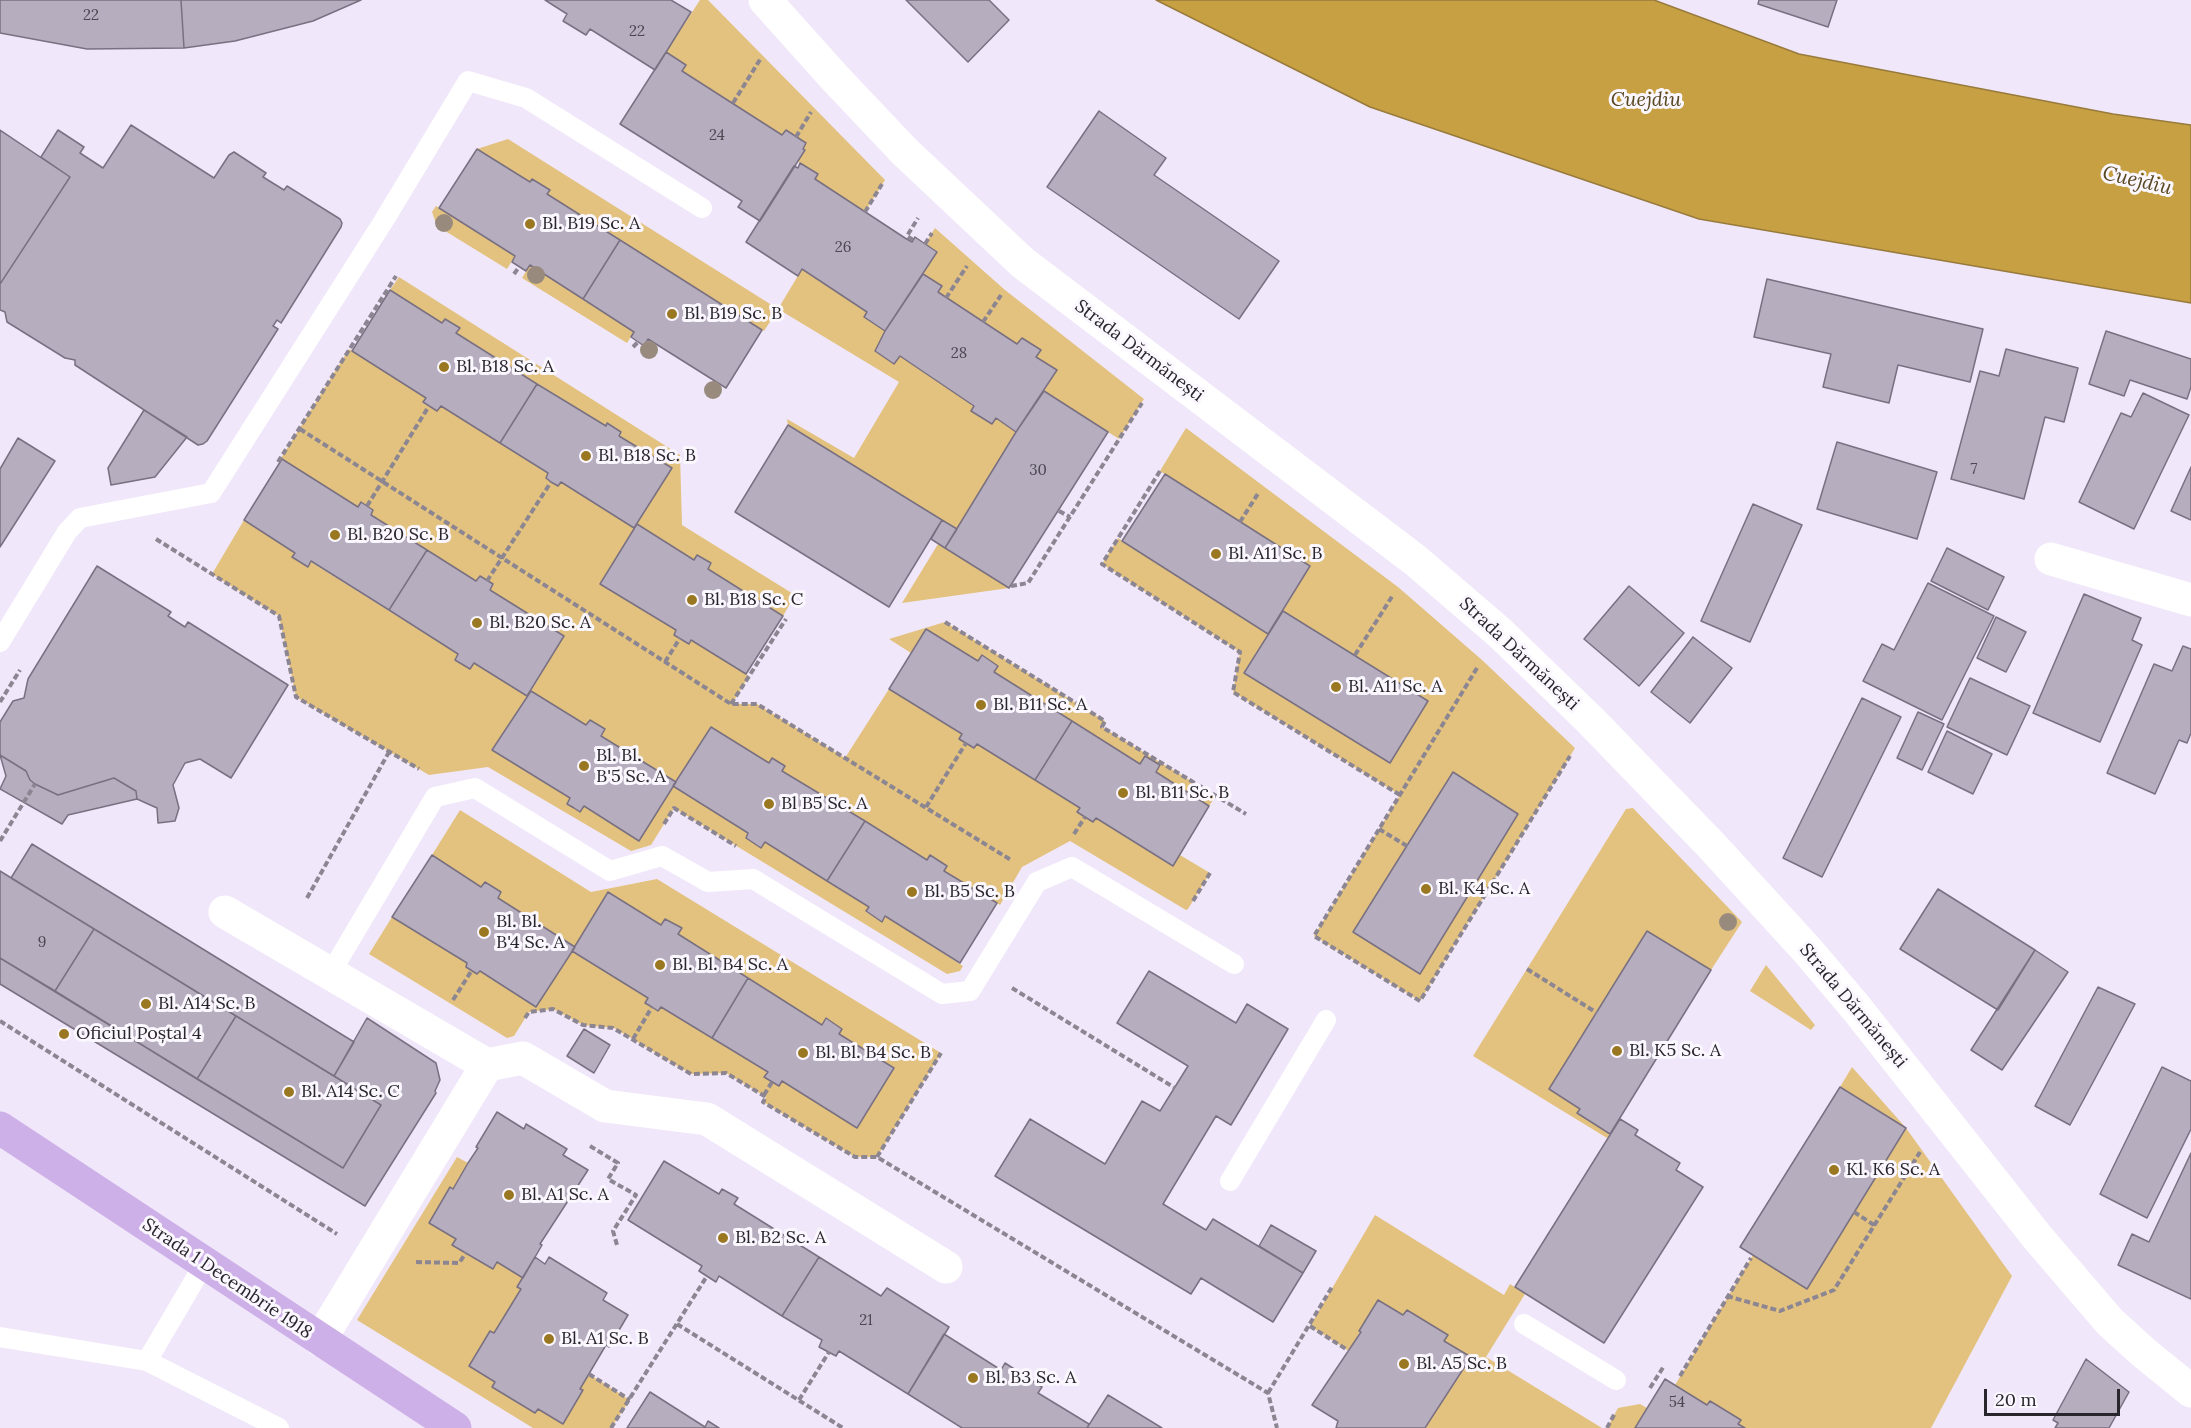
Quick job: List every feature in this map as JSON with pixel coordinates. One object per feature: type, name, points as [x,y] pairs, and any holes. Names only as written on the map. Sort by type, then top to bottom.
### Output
[{"type":"main road","name":"Strada 1 Decembrie 1918","points":[[0,1128],[455,1428]]},
{"type":"street","name":"Strada Dărmănești","points":[[765,0],[904,151],[1023,263],[1415,560],[1500,633],[1591,721],[1703,837],[1808,951],[1857,1009],[2038,1238],[2110,1322],[2191,1391]]},
{"type":"street","points":[[2051,560],[2191,600]]},
{"type":"street","points":[[225,912],[487,1065],[522,1058],[605,1106],[707,1119],[946,1267]]},
{"type":"street","points":[[320,1340],[487,1065]]},
{"type":"lane","points":[[0,642],[67,532],[80,518],[211,493],[468,81],[526,98],[702,208]]},
{"type":"lane","points":[[330,974],[435,796],[475,788],[610,871],[662,856],[708,882],[753,879],[942,994],[970,991],[1037,882],[1072,867],[1234,964]]},
{"type":"lane","points":[[1230,1181],[1326,1020]]},
{"type":"lane","points":[[147,1360],[204,1263]]},
{"type":"lane","points":[[1524,1324],[1616,1380]]},
{"type":"lane","points":[[0,1337],[147,1360],[279,1428]]},
{"type":"path","points":[[733,103],[763,56]]},
{"type":"path","points":[[796,137],[814,108]]},
{"type":"path","points":[[865,212],[885,180]]},
{"type":"path","points":[[913,240],[907,236],[920,214]]},
{"type":"path","points":[[924,244],[935,228]]},
{"type":"path","points":[[946,298],[971,260]]},
{"type":"path","points":[[514,274],[519,267]]},
{"type":"path","points":[[278,462],[396,276]]},
{"type":"path","points":[[983,322],[1005,290]]},
{"type":"path","points":[[633,347],[638,342]]},
{"type":"path","points":[[1011,586],[1028,583],[1144,399]]},
{"type":"path","points":[[367,506],[429,406]]},
{"type":"path","points":[[300,429],[731,704],[757,704],[1013,861]]},
{"type":"path","points":[[1160,471],[1102,564],[1240,652],[1233,692],[1400,795]]},
{"type":"path","points":[[487,581],[551,482]]},
{"type":"path","points":[[1240,522],[1263,485]]},
{"type":"path","points":[[1059,511],[1070,517]]},
{"type":"path","points":[[154,538],[279,616],[296,697],[429,775]]},
{"type":"path","points":[[1355,655],[1398,587]]},
{"type":"path","points":[[731,704],[786,618]]},
{"type":"path","points":[[945,622],[1105,721],[1101,727],[1246,814]]},
{"type":"path","points":[[665,662],[680,638]]},
{"type":"path","points":[[1482,660],[1314,936],[1420,1001],[1575,748]]},
{"type":"path","points":[[0,702],[24,663]]},
{"type":"path","points":[[926,807],[966,743]]},
{"type":"path","points":[[307,898],[389,752]]},
{"type":"path","points":[[0,841],[34,784]]},
{"type":"path","points":[[1071,841],[1085,817]]},
{"type":"path","points":[[1379,829],[1407,846]]},
{"type":"path","points":[[1188,909],[1210,873]]},
{"type":"path","points":[[1527,969],[1597,1013]]},
{"type":"path","points":[[451,1004],[472,970]]},
{"type":"path","points":[[1010,987],[1175,1088]]},
{"type":"path","points":[[633,1039],[652,1007]]},
{"type":"path","points":[[524,1020],[529,1012],[553,1009],[583,1026],[614,1028],[691,1074],[726,1073],[764,1095]]},
{"type":"path","points":[[0,1021],[345,1240]]},
{"type":"path","points":[[877,1157],[941,1053]]},
{"type":"path","points":[[772,1082],[764,1095],[766,1097],[763,1102],[855,1157],[877,1157],[1268,1393],[1277,1428]]},
{"type":"path","points":[[1727,1296],[1780,1311],[1834,1290],[1922,1150]]},
{"type":"path","points":[[617,1245],[613,1231],[636,1195],[608,1179],[618,1162]]},
{"type":"path","points":[[1854,1212],[1874,1225]]},
{"type":"path","points":[[415,1263],[459,1263],[466,1253]]},
{"type":"path","points":[[1680,1376],[1751,1258]]},
{"type":"path","points":[[611,1428],[707,1276]]},
{"type":"path","points":[[1268,1393],[1332,1287]]},
{"type":"path","points":[[677,1324],[843,1428]]},
{"type":"path","points":[[1310,1326],[1349,1351]]},
{"type":"path","points":[[799,1400],[828,1352]]},
{"type":"path","points":[[589,1374],[630,1400]]},
{"type":"shaded area","points":[[700,0],[708,0],[885,180],[865,212],[815,179],[818,174],[797,161],[806,143],[786,130],[782,135],[682,71],[686,65],[666,52]]},
{"type":"shaded area","points":[[508,139],[778,309],[764,331],[547,194],[549,190],[530,182],[477,149]]},
{"type":"shaded area","points":[[436,206],[515,256],[507,269],[437,226],[432,212]]},
{"type":"shaded area","points":[[935,228],[1005,290],[1144,399],[1119,439],[1044,391],[1057,370],[1036,357],[1041,350],[1017,344],[938,292],[941,286],[923,274],[937,252],[925,244]]},
{"type":"shaded area","points":[[530,265],[634,332],[627,343],[522,278]]},
{"type":"shaded area","points":[[802,269],[867,312],[864,317],[885,331],[875,351],[894,364],[900,356],[974,406],[971,411],[991,424],[996,418],[1016,432],[957,529],[788,425],[787,419],[854,458],[899,382],[778,309]]},
{"type":"shaded area","points":[[399,277],[680,455],[682,525],[795,595],[783,616],[708,569],[711,563],[697,555],[694,560],[637,524],[671,468],[619,436],[621,432],[608,423],[606,426],[456,333],[460,328],[442,323],[390,290]]},
{"type":"shaded area","points":[[349,349],[426,398],[423,403],[437,411],[441,406],[634,528],[601,584],[676,630],[674,635],[688,644],[691,640],[749,676],[732,704],[757,704],[845,758],[889,689],[962,734],[959,739],[974,748],[977,744],[1080,808],[1077,812],[1093,822],[1096,818],[1172,866],[1180,855],[1210,873],[1188,909],[1186,910],[1070,841],[1022,867],[1000,905],[944,871],[947,866],[931,855],[927,860],[782,771],[785,766],[773,758],[769,763],[711,727],[676,782],[601,736],[605,729],[590,720],[586,725],[531,691],[564,636],[490,590],[492,584],[480,576],[476,581],[371,515],[373,510],[361,502],[358,507],[281,458]]},
{"type":"shaded area","points":[[1186,428],[1398,587],[1482,660],[1575,748],[1420,1001],[1314,936],[1400,795],[1233,692],[1240,652],[1102,564],[1118,538],[1268,634],[1244,672],[1390,762],[1428,701],[1283,611],[1310,566],[1160,471]],"holes":[[[1453,772],[1518,814],[1419,974],[1353,932]]]},
{"type":"shaded area","points":[[244,520],[458,654],[455,660],[470,669],[474,663],[527,696],[493,750],[570,798],[567,804],[580,812],[584,806],[639,841],[673,786],[748,833],[761,848],[765,842],[869,907],[866,912],[882,921],[885,916],[963,966],[960,971],[947,974],[674,808],[651,845],[631,851],[488,767],[429,775],[296,697],[279,616],[212,574]]},
{"type":"shaded area","points":[[938,544],[1009,588],[902,603]]},
{"type":"shaded area","points":[[945,622],[1105,721],[1102,727],[1216,796],[1209,806],[1156,772],[1160,765],[1145,756],[1140,764],[994,672],[998,666],[982,655],[978,661],[926,629],[911,653],[889,639]]},
{"type":"shaded area","points":[[1633,808],[1742,922],[1711,970],[1647,931],[1549,1089],[1580,1109],[1577,1113],[1610,1134],[1607,1138],[1473,1056],[1626,809]]},
{"type":"shaded area","points":[[460,810],[591,892],[657,879],[941,1053],[877,1157],[855,1157],[763,1102],[766,1097],[726,1073],[691,1074],[614,1028],[583,1025],[553,1009],[529,1012],[514,1036],[507,1038],[369,954],[392,917],[467,963],[477,974],[480,971],[536,1007],[572,951],[648,998],[645,1003],[658,1011],[661,1007],[767,1072],[764,1077],[778,1086],[782,1081],[858,1127],[894,1069],[839,1034],[842,1029],[827,1019],[822,1025],[678,935],[681,929],[661,925],[609,892],[575,947],[498,898],[500,892],[486,882],[481,887],[432,855]]},
{"type":"shaded area","points":[[1766,965],[1815,1025],[1811,1030],[1750,991]]},
{"type":"shaded area","points":[[1852,1067],[1906,1128],[2012,1276],[1931,1428],[1745,1428],[1738,1424],[1741,1420],[1707,1405],[1675,1385],[1753,1255],[1807,1288],[1906,1129],[1840,1087]]},
{"type":"shaded area","points":[[457,1157],[468,1163],[429,1223],[456,1239],[453,1245],[492,1269],[497,1262],[523,1278],[517,1287],[521,1289],[494,1333],[490,1331],[469,1366],[495,1382],[493,1388],[535,1413],[538,1409],[563,1424],[589,1374],[630,1400],[611,1428],[533,1428],[357,1320]]},
{"type":"shaded area","points":[[1375,1215],[1504,1295],[1510,1284],[1525,1294],[1486,1357],[1602,1428],[1425,1428],[1471,1358],[1444,1341],[1447,1335],[1407,1310],[1403,1315],[1378,1300],[1349,1351],[1310,1326]]},
{"type":"shaded area","points":[[1640,1404],[1647,1408],[1635,1428],[1607,1428],[1618,1408]]},
{"type":"water","name":"Cuejdiu","points":[[1156,0],[1654,0],[1799,54],[2113,114],[2191,125],[2191,303],[1699,219],[1370,107]]},
{"type":"building","points":[[0,0],[181,0],[184,48],[87,49],[0,33]]},
{"type":"building","points":[[181,0],[361,0],[313,21],[235,41],[184,48]]},
{"type":"building","points":[[545,0],[671,0],[691,12],[655,70],[590,29],[586,35],[563,21],[567,14]]},
{"type":"building","points":[[906,0],[989,0],[1009,20],[968,62]]},
{"type":"building","points":[[1759,0],[1837,0],[1828,27],[1758,4]]},
{"type":"building","points":[[666,52],[686,65],[682,71],[782,135],[786,130],[806,143],[803,149],[805,150],[760,221],[738,207],[742,201],[620,124]]},
{"type":"building","points":[[1099,111],[1166,158],[1154,175],[1279,261],[1239,319],[1047,187]]},
{"type":"building","points":[[131,125],[214,178],[229,155],[234,152],[266,173],[263,177],[284,190],[287,186],[340,219],[342,223],[281,323],[277,320],[273,326],[278,329],[203,444],[198,445],[75,365],[75,360],[65,358],[7,322],[5,312],[0,310],[0,284],[70,177],[41,157],[58,130],[84,147],[80,153],[103,168]]},
{"type":"building","points":[[0,130],[70,177],[0,284]]},
{"type":"building","name":"Bl. B19 Sc. A","points":[[477,149],[530,182],[532,179],[550,190],[547,194],[620,240],[583,299],[530,265],[526,271],[512,262],[515,256],[439,208]]},
{"type":"building","points":[[800,163],[818,174],[815,179],[905,238],[912,242],[915,237],[937,252],[885,331],[864,317],[867,312],[802,269],[798,276],[746,242],[794,166],[798,168]]},
{"type":"building","name":"Bl. B19 Sc. B","points":[[620,240],[762,330],[726,388],[648,339],[644,346],[631,337],[634,332],[583,299]]},
{"type":"building","points":[[923,274],[942,286],[938,292],[1017,344],[1022,338],[1041,350],[1036,357],[1057,370],[1016,432],[996,418],[992,424],[971,411],[974,406],[900,356],[894,364],[875,351],[885,331]]},
{"type":"building","points":[[1767,279],[1983,329],[1970,382],[1898,365],[1889,403],[1823,387],[1831,354],[1754,337]]},
{"type":"building","name":"Bl. B18 Sc. A","points":[[390,290],[442,323],[445,319],[460,328],[456,333],[537,384],[500,443],[441,406],[437,411],[423,402],[426,398],[352,351]]},
{"type":"building","points":[[2106,331],[2191,359],[2191,387],[2187,399],[2130,380],[2124,396],[2089,384]]},
{"type":"building","points":[[2006,349],[2078,368],[2064,422],[2045,417],[2024,499],[1951,479],[1980,371],[1999,376]]},
{"type":"building","name":"Bl. B18 Sc. B","points":[[537,384],[606,426],[607,423],[621,432],[619,436],[672,468],[634,528],[561,482],[558,486],[551,482],[546,478],[548,473],[500,443]]},
{"type":"building","points":[[1044,391],[1108,432],[1009,588],[945,548],[1016,432]]},
{"type":"building","points":[[2143,393],[2189,415],[2134,529],[2079,502],[2121,413],[2131,417]]},
{"type":"building","points":[[144,410],[187,437],[155,477],[111,485],[108,468]]},
{"type":"building","points":[[788,425],[942,520],[889,607],[735,512]]},
{"type":"building","points":[[18,438],[55,461],[0,547],[0,469]]},
{"type":"building","points":[[1837,442],[1937,472],[1917,539],[1817,509]]},
{"type":"building","name":"Bl. B20 Sc. B","points":[[282,459],[358,507],[361,502],[373,510],[371,515],[427,550],[389,610],[311,561],[308,567],[292,557],[295,553],[244,520]]},
{"type":"building","points":[[2191,467],[2191,520],[2171,511]]},
{"type":"building","name":"Bl. A11 Sc. B","points":[[1165,474],[1310,566],[1268,634],[1122,541]]},
{"type":"building","points":[[1753,504],[1802,525],[1750,642],[1701,621]]},
{"type":"building","points":[[942,520],[957,529],[945,548],[931,539]]},
{"type":"building","name":"Bl. B18 Sc. C","points":[[637,524],[694,560],[697,555],[711,563],[708,569],[783,616],[746,674],[691,640],[689,644],[674,635],[676,630],[600,584]]},
{"type":"building","points":[[1947,548],[2004,577],[1988,610],[1931,581]]},
{"type":"building","name":"Bl. B20 Sc. A","points":[[427,550],[476,581],[480,576],[493,584],[490,590],[564,636],[527,696],[474,663],[470,669],[455,660],[458,654],[389,610]]},
{"type":"building","points":[[97,566],[171,612],[168,616],[185,627],[188,622],[288,685],[231,778],[200,759],[185,763],[173,785],[179,808],[175,821],[158,823],[157,808],[137,799],[136,791],[114,778],[58,795],[35,784],[30,780],[26,771],[0,755],[0,722],[13,701],[24,698],[28,679]]},
{"type":"building","points":[[1928,583],[1994,616],[1942,720],[1863,681],[1882,644],[1894,650]]},
{"type":"building","points":[[1629,586],[1684,633],[1639,686],[1584,639]]},
{"type":"building","points":[[2084,594],[2141,618],[2132,640],[2142,645],[2100,742],[2033,713]]},
{"type":"building","name":"Bl. A11 Sc. A","points":[[1283,611],[1428,701],[1390,763],[1244,673]]},
{"type":"building","points":[[1996,617],[2026,632],[2006,672],[1977,658]]},
{"type":"building","name":"Bl. B11 Sc. A","points":[[926,629],[978,661],[982,655],[998,666],[994,672],[1072,721],[1035,780],[977,744],[974,748],[959,739],[962,734],[889,689]]},
{"type":"building","points":[[1693,637],[1732,668],[1690,723],[1651,692]]},
{"type":"building","points":[[2183,646],[2191,649],[2191,733],[2187,743],[2179,740],[2155,794],[2107,773],[2154,664],[2172,671]]},
{"type":"building","points":[[1970,678],[2030,706],[2007,755],[1947,727]]},
{"type":"building","name":"Bl. Bl. B'5 Sc. A","points":[[531,691],[586,725],[590,720],[605,729],[601,736],[676,782],[639,841],[584,806],[580,812],[567,804],[570,798],[492,750]]},
{"type":"building","points":[[1862,698],[1901,717],[1822,877],[1783,858]]},
{"type":"building","points":[[1918,712],[1944,724],[1922,770],[1897,758]]},
{"type":"building","name":"Bl. B11 Sc. B","points":[[1072,721],[1140,764],[1145,756],[1160,765],[1156,772],[1209,806],[1173,866],[1096,818],[1093,822],[1077,812],[1080,808],[1035,780]]},
{"type":"building","name":"Bl B5 Sc. A","points":[[711,727],[769,763],[772,758],[785,766],[782,771],[865,821],[827,881],[765,842],[761,848],[746,838],[748,833],[673,786]]},
{"type":"building","points":[[1947,731],[1992,754],[1973,794],[1928,772]]},
{"type":"building","points":[[0,755],[26,771],[30,780],[35,784],[58,795],[114,778],[136,791],[137,799],[68,815],[62,824],[0,789],[6,776]]},
{"type":"building","name":"Bl. K4 Sc. A","points":[[1453,772],[1518,814],[1420,974],[1353,932]]},
{"type":"building","name":"Bl. B5 Sc. B","points":[[865,821],[927,860],[930,855],[947,866],[944,871],[997,903],[960,963],[885,916],[882,922],[866,911],[869,907],[827,881]]},
{"type":"building","points":[[32,844],[354,1042],[334,1076],[11,878]]},
{"type":"building","name":"Bl. Bl. B'4 Sc. A","points":[[432,855],[481,887],[485,882],[501,892],[498,898],[575,947],[536,1007],[480,971],[477,974],[466,967],[467,963],[392,917]]},
{"type":"building","points":[[0,871],[94,929],[55,991],[0,958]]},
{"type":"building","points":[[1938,889],[2035,950],[1998,1010],[1900,949]]},
{"type":"building","name":"Bl. Bl. B4 Sc. A","points":[[608,892],[661,925],[665,919],[682,928],[678,934],[748,978],[712,1038],[661,1007],[658,1011],[645,1003],[648,998],[572,951]]},
{"type":"building","name":"Bl. A14 Sc. B","points":[[94,929],[236,1016],[197,1079],[55,991]]},
{"type":"building","name":"Bl. K5 Sc. A","points":[[1647,931],[1711,970],[1610,1134],[1577,1113],[1580,1109],[1549,1089]]},
{"type":"building","points":[[2035,950],[2068,972],[2002,1070],[1971,1050]]},
{"type":"building","points":[[0,958],[343,1168],[381,1105],[334,1076],[367,1018],[436,1063],[440,1080],[436,1093],[365,1206],[0,984]]},
{"type":"building","points":[[1149,971],[1236,1023],[1247,1004],[1288,1029],[1231,1125],[1216,1116],[1163,1204],[1206,1230],[1213,1219],[1303,1273],[1273,1322],[1201,1278],[1191,1294],[995,1176],[1030,1119],[1105,1164],[1142,1101],[1160,1111],[1188,1066],[1117,1023]]},
{"type":"building","name":"Bl. Bl. B4 Sc. B","points":[[748,978],[822,1025],[826,1018],[842,1029],[839,1034],[894,1068],[857,1128],[782,1081],[779,1086],[764,1077],[768,1072],[712,1038]]},
{"type":"building","points":[[2098,987],[2135,1004],[2070,1125],[2035,1106]]},
{"type":"building","name":"Bl. A14 Sc. C","points":[[236,1016],[381,1105],[343,1168],[197,1079]]},
{"type":"building","points":[[584,1029],[610,1045],[594,1073],[567,1056]]},
{"type":"building","points":[[2162,1067],[2191,1081],[2191,1129],[2147,1218],[2100,1194]]},
{"type":"building","name":"Kl. K6 Sc. A","points":[[1840,1087],[1906,1128],[1807,1289],[1740,1247]]},
{"type":"building","name":"Bl. A1 Sc. A","points":[[497,1112],[524,1129],[526,1124],[567,1149],[563,1155],[588,1170],[540,1244],[542,1245],[523,1278],[497,1262],[493,1269],[452,1245],[456,1239],[429,1223],[450,1187],[453,1189]]},
{"type":"building","points":[[1620,1119],[1638,1130],[1635,1135],[1680,1163],[1676,1170],[1703,1187],[1604,1343],[1515,1287]]},
{"type":"building","points":[[2191,1153],[2191,1299],[2118,1265],[2132,1234],[2149,1242]]},
{"type":"building","name":"Bl. B2 Sc. A","points":[[664,1161],[719,1194],[722,1189],[738,1198],[734,1204],[819,1257],[782,1316],[719,1276],[716,1282],[699,1271],[702,1266],[628,1220]]},
{"type":"building","points":[[1271,1225],[1316,1251],[1303,1273],[1259,1246]]},
{"type":"building","name":"Bl. A1 Sc. B","points":[[535,1257],[545,1264],[549,1257],[607,1293],[603,1300],[628,1315],[609,1347],[606,1345],[580,1389],[583,1390],[563,1424],[538,1409],[535,1413],[492,1387],[495,1382],[469,1366],[490,1331],[494,1333],[521,1289],[517,1287]]},
{"type":"building","name":"Bl. B2 Sc. A","points":[[819,1257],[881,1296],[887,1288],[949,1327],[908,1394],[839,1351],[836,1356],[819,1347],[822,1340],[782,1316]]},
{"type":"building","name":"Bl. A5 Sc. B","points":[[1378,1300],[1403,1315],[1407,1310],[1448,1335],[1444,1341],[1471,1357],[1425,1428],[1336,1428],[1338,1421],[1312,1405],[1361,1332],[1359,1331]]},
{"type":"building","name":"Bl. B3 Sc. A","points":[[944,1334],[1001,1370],[1005,1363],[1042,1387],[1038,1393],[1089,1424],[1087,1428],[962,1428],[908,1394]]},
{"type":"building","points":[[2086,1359],[2129,1392],[2109,1428],[2055,1428],[2058,1423],[2053,1420]]},
{"type":"building","points":[[1665,1379],[1707,1405],[1710,1401],[1741,1420],[1738,1424],[1745,1428],[1635,1428]]},
{"type":"building","points":[[650,1392],[705,1427],[708,1421],[719,1428],[627,1428]]},
{"type":"building","points":[[1108,1395],[1162,1428],[1087,1428]]},
{"type":"place","name":"Bl. B19 Sc. A","points":[[530,224]]},
{"type":"place","name":"Bl. B19 Sc. B","points":[[672,314]]},
{"type":"place","name":"Bl. B18 Sc. A","points":[[444,367]]},
{"type":"place","name":"Bl. B18 Sc. B","points":[[586,456]]},
{"type":"place","name":"Bl. B20 Sc. B","points":[[335,535]]},
{"type":"place","name":"Bl. A11 Sc. B","points":[[1216,554]]},
{"type":"place","name":"Bl. B18 Sc. C","points":[[692,600]]},
{"type":"place","name":"Bl. B20 Sc. A","points":[[477,623]]},
{"type":"place","name":"Bl. A11 Sc. A","points":[[1336,687]]},
{"type":"place","name":"Bl. B11 Sc. A","points":[[981,705]]},
{"type":"place","name":"Bl. Bl. B'5 Sc. A","points":[[584,766]]},
{"type":"place","name":"Bl. B11 Sc. B","points":[[1123,793]]},
{"type":"place","name":"Bl B5 Sc. A","points":[[769,804]]},
{"type":"place","name":"Bl. K4 Sc. A","points":[[1426,889]]},
{"type":"place","name":"Bl. B5 Sc. B","points":[[912,892]]},
{"type":"place","name":"Bl. Bl. B'4 Sc. A","points":[[484,932]]},
{"type":"place","name":"Bl. Bl. B4 Sc. A","points":[[660,965]]},
{"type":"place","name":"Bl. A14 Sc. B","points":[[146,1004]]},
{"type":"place","name":"Oficiul Poștal 4","points":[[64,1034]]},
{"type":"place","name":"Bl. K5 Sc. A","points":[[1617,1051]]},
{"type":"place","name":"Bl. Bl. B4 Sc. B","points":[[803,1053]]},
{"type":"place","name":"Bl. A14 Sc. C","points":[[289,1092]]},
{"type":"place","name":"Kl. K6 Sc. A","points":[[1834,1170]]},
{"type":"place","name":"Bl. A1 Sc. A","points":[[509,1195]]},
{"type":"place","name":"Bl. B2 Sc. A","points":[[723,1238]]},
{"type":"place","name":"Bl. A1 Sc. B","points":[[549,1339]]},
{"type":"place","name":"Bl. A5 Sc. B","points":[[1404,1364]]},
{"type":"place","name":"Bl. B3 Sc. A","points":[[973,1378]]}]
